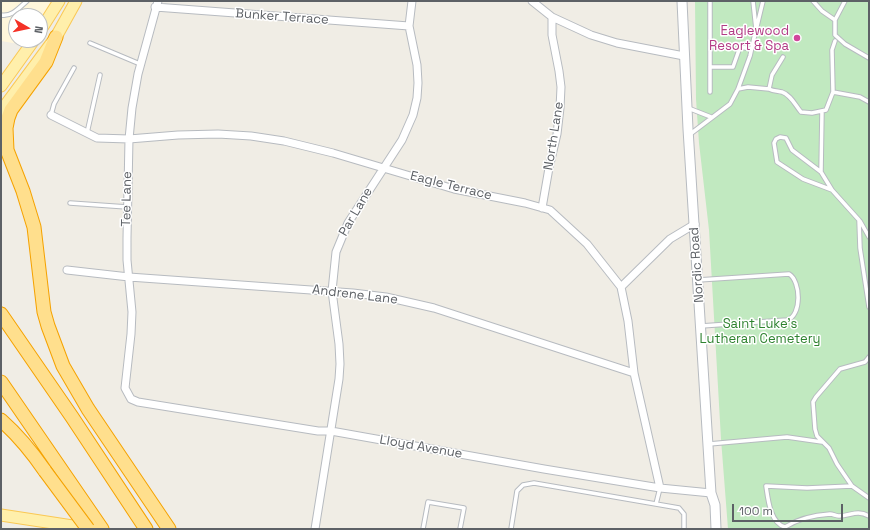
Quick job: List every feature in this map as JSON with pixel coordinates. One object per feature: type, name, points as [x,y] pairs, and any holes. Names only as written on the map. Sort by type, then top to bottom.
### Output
[{"type":"highway","points":[[56,37],[46,62],[11,110],[6,128],[4,147],[23,191],[34,227],[44,312],[63,366],[88,409],[127,469],[169,529]]},
{"type":"highway","points":[[1,314],[72,417],[146,529]]},
{"type":"highway","points":[[1,382],[102,529]]},
{"type":"highway","points":[[1,420],[23,442],[88,529]]},
{"type":"main road","points":[[48,18],[59,1]]},
{"type":"main road","points":[[1,110],[56,37],[76,1]]},
{"type":"main road","points":[[1,86],[28,48]]},
{"type":"main road","points":[[2,514],[60,526],[92,529]]},
{"type":"street","name":"Par Lane","points":[[315,529],[339,379],[339,344],[332,291],[336,252],[341,236],[354,211],[402,140],[413,115],[417,98],[418,83],[417,65],[409,26],[412,1]]},
{"type":"street","points":[[532,1],[552,17],[591,35],[617,43],[684,56]]},
{"type":"street","name":"Nordic Road","points":[[682,1],[688,136],[695,224],[711,494],[715,505],[716,529]]},
{"type":"street","name":"Bunker Terrace","points":[[157,4],[409,26]]},
{"type":"street","name":"Tee Lane","points":[[131,398],[126,388],[132,319],[127,207],[129,140],[132,108],[140,64],[157,4]]},
{"type":"street","name":"North Lane","points":[[542,208],[557,134],[560,108],[561,87],[552,35],[552,17]]},
{"type":"street","name":"Eagle Terrace","points":[[51,115],[97,138],[129,140],[192,134],[218,134],[251,136],[284,141],[310,146],[454,189],[525,203],[550,210],[574,230],[600,258],[621,287],[628,321],[634,373],[660,488]]},
{"type":"street","points":[[621,287],[670,238],[695,224]]},
{"type":"street","name":"Andrene Lane","points":[[67,270],[129,277],[332,291],[386,297],[434,308],[634,373]]},
{"type":"street","name":"Lloyd Avenue","points":[[131,398],[138,402],[318,431],[331,431],[660,488],[711,494]]},
{"type":"lane","points":[[1,15],[7,16],[14,13],[28,1]]},
{"type":"lane","points":[[710,1],[710,92]]},
{"type":"lane","points":[[753,1],[756,29]]},
{"type":"lane","points":[[688,136],[730,104],[738,89],[751,49],[763,1]]},
{"type":"lane","points":[[813,1],[822,11],[835,20]]},
{"type":"lane","points":[[738,89],[748,87],[783,92],[791,99],[801,112],[812,113],[826,110],[833,92],[832,50],[835,41],[835,20],[845,1]]},
{"type":"lane","points":[[835,35],[840,41],[869,58]]},
{"type":"lane","points":[[835,41],[840,41]]},
{"type":"lane","points":[[90,43],[140,64]]},
{"type":"lane","points":[[711,67],[734,67],[740,47],[751,49]]},
{"type":"lane","points":[[769,89],[772,74],[783,57]]},
{"type":"lane","points":[[51,115],[54,104],[74,68]]},
{"type":"lane","points":[[87,133],[100,75]]},
{"type":"lane","points":[[833,92],[860,97],[869,102]]},
{"type":"lane","points":[[687,107],[711,117]]},
{"type":"lane","points":[[821,172],[822,111]]},
{"type":"lane","points":[[832,190],[804,179],[777,162],[774,144],[776,139],[780,137],[786,138],[792,150],[821,172],[832,190],[859,220],[869,237]]},
{"type":"lane","points":[[70,203],[127,207]]},
{"type":"lane","points":[[859,220],[860,248],[869,307]]},
{"type":"lane","points":[[698,280],[789,274],[792,276],[796,284],[798,303],[797,311],[793,317],[787,320],[701,326]]},
{"type":"lane","points":[[869,358],[866,362],[840,369],[813,402],[817,436],[829,448],[837,464],[852,486],[869,498]]},
{"type":"lane","points":[[708,444],[787,437],[822,442]]},
{"type":"lane","points":[[511,529],[517,491],[523,485],[534,483],[679,508],[684,514],[684,529]]},
{"type":"lane","points":[[852,486],[807,488],[766,486],[772,515],[781,526],[785,528],[792,523],[806,518],[831,514],[839,516],[864,513],[869,516]]},
{"type":"lane","points":[[656,504],[660,488]]},
{"type":"lane","points":[[423,529],[428,502],[464,508],[460,529]]},
{"type":"shaded area","points":[[1,1],[54,1],[48,10],[48,8],[8,8],[8,42],[1,41]]},
{"type":"green space","name":"Saint Luke's Lutheran Cemetery","points":[[695,1],[869,1],[869,529],[728,529],[721,439],[709,230],[699,143],[696,99]]},
{"type":"place","name":"Eaglewood Resort & Spa","points":[[797,38]]}]
